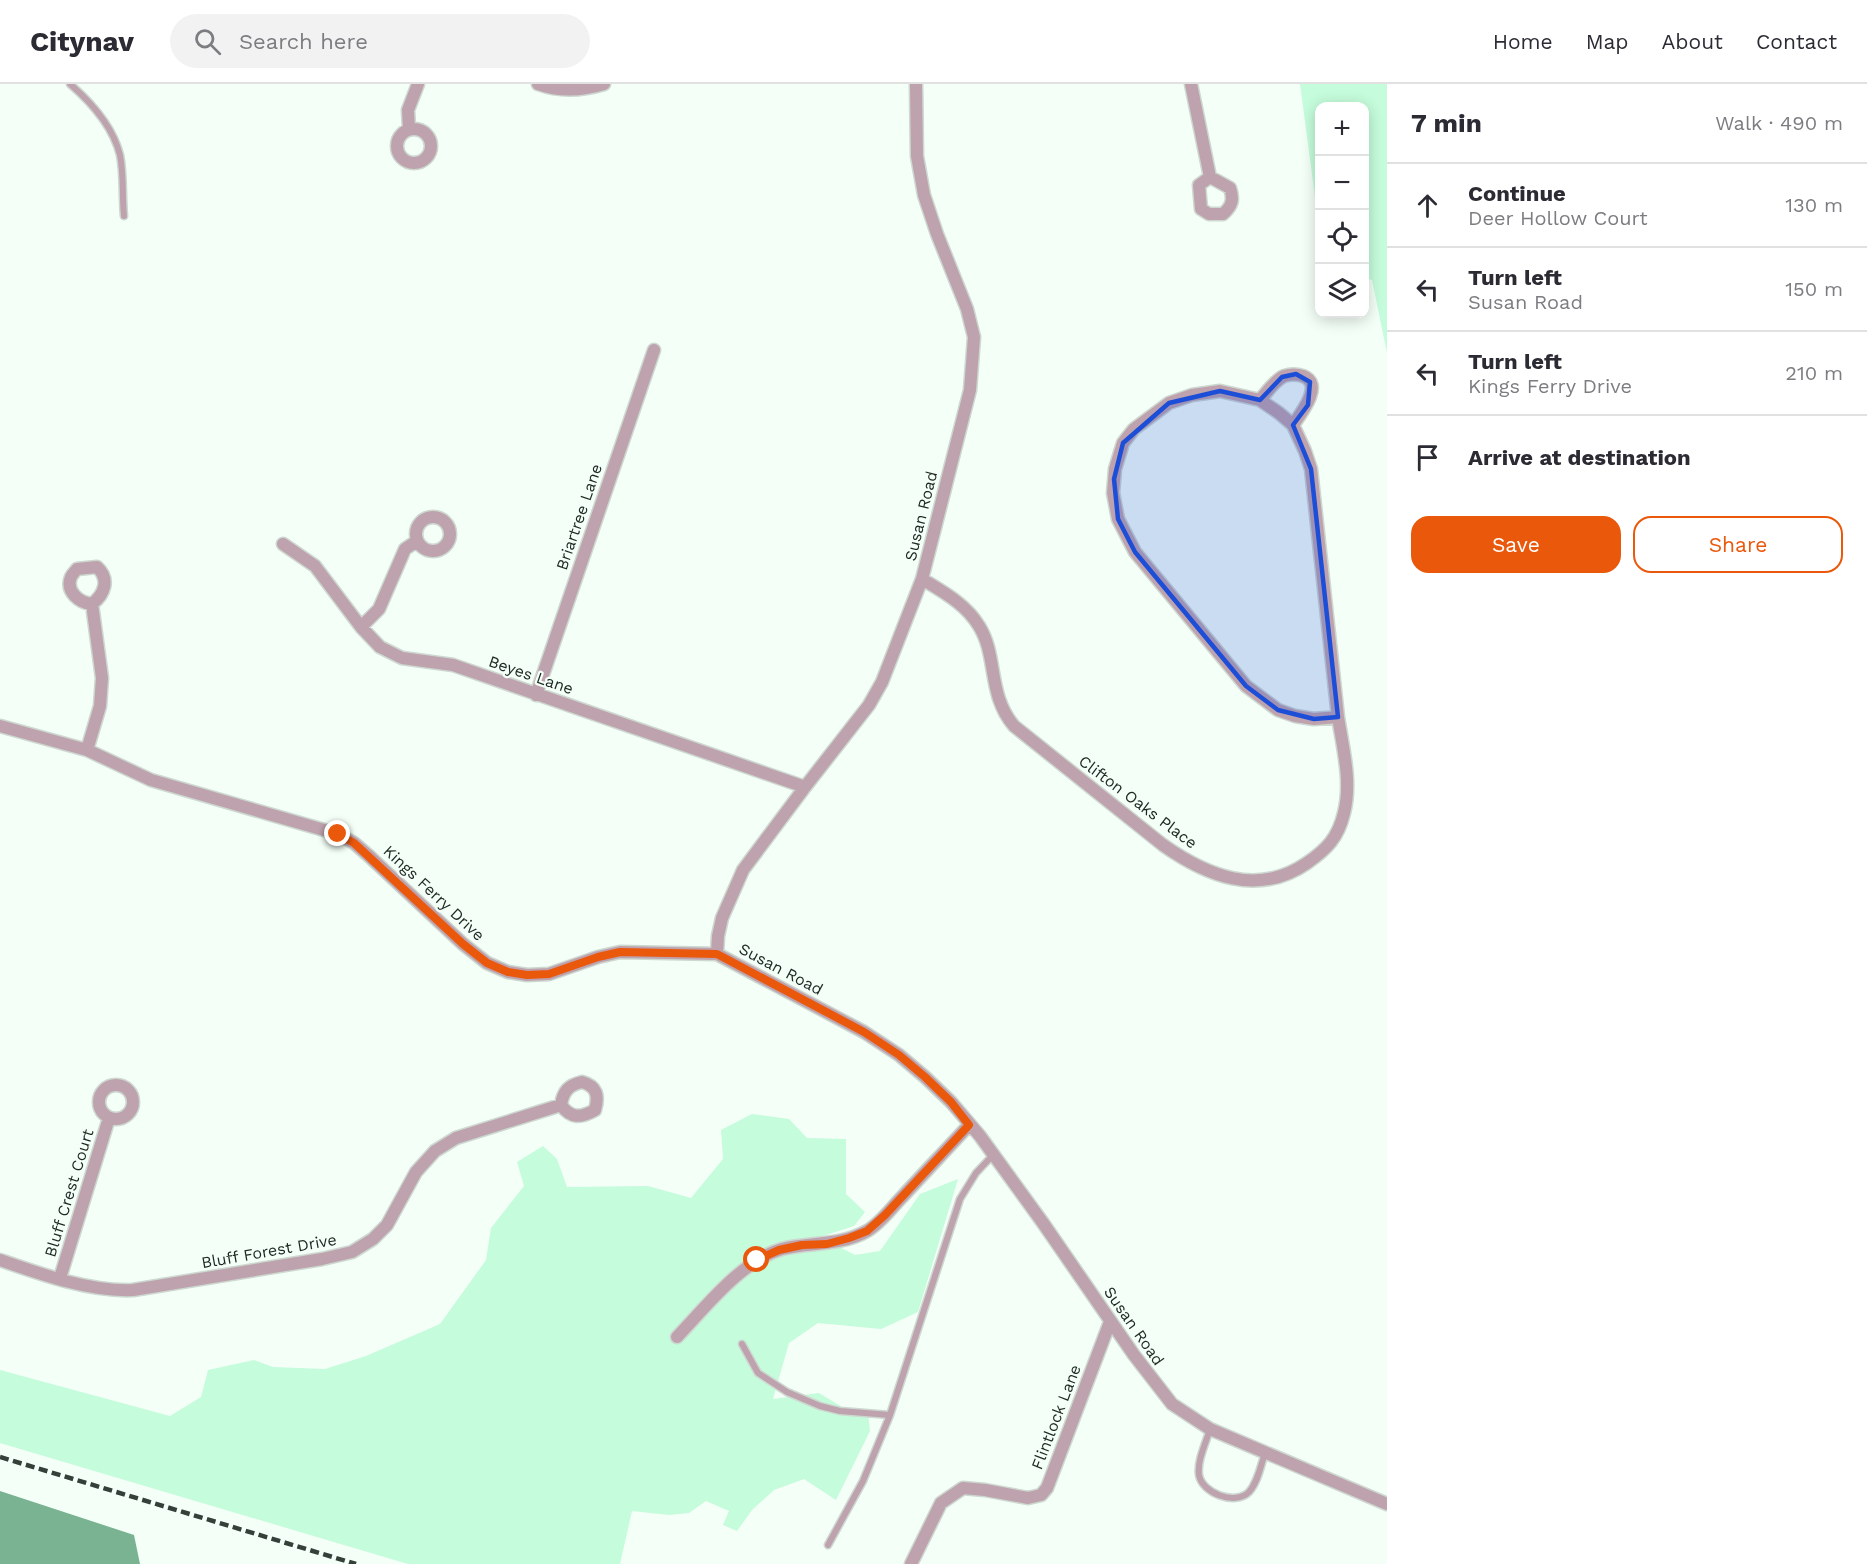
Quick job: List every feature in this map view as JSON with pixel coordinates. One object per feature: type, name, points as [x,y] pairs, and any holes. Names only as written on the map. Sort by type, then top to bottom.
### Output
[{"type":"street","points":[[409,129],[408,110],[418,84]]},
{"type":"street","points":[[538,84],[567,91],[585,90],[604,84]]},
{"type":"street","name":"Susan Road","points":[[916,84],[917,156],[924,195],[937,234],[968,309],[974,337],[970,390],[922,579],[877,693],[743,870],[722,918],[717,954],[864,1032],[899,1055],[951,1102],[993,1155],[1058,1244],[1110,1322],[1172,1404],[1210,1429],[1387,1504]]},
{"type":"street","points":[[1191,84],[1210,177]]},
{"type":"street","name":"Briartree Lane","points":[[536,694],[654,350]]},
{"type":"street","points":[[1260,400],[1282,376],[1296,374],[1307,377],[1311,393],[1308,405],[1293,425]]},
{"type":"street","name":"Clifton Oaks Place","points":[[922,579],[966,608],[981,628],[988,645],[1001,706],[1005,716],[1014,726],[1163,845],[1187,862],[1236,879],[1258,881],[1296,871],[1329,846],[1338,831],[1344,812],[1347,778],[1338,717],[1311,469],[1293,425],[1260,400],[1220,391],[1192,394],[1169,403],[1134,429],[1123,443],[1115,469],[1113,493],[1116,512],[1135,552],[1246,686],[1278,710],[1295,716],[1314,719],[1338,717]]},
{"type":"street","points":[[362,627],[379,609],[405,549],[417,541]]},
{"type":"street","name":"Beyes Lane","points":[[283,544],[315,566],[380,647],[402,658],[453,665],[805,787]]},
{"type":"street","points":[[87,750],[100,706],[102,678],[92,604]]},
{"type":"street","name":"Kings Ferry Drive","points":[[0,726],[87,750],[151,780],[338,834],[369,855],[463,944],[487,963],[508,972],[527,975],[549,974],[620,952],[717,954]]},
{"type":"street","name":"Bluff Forest Drive","points":[[0,1260],[105,1290],[133,1290],[352,1252],[373,1239],[387,1225],[416,1172],[435,1151],[456,1138],[561,1105]]},
{"type":"street","name":"Bluff Crest Court","points":[[60,1278],[109,1118]]},
{"type":"street","points":[[677,1337],[733,1280],[757,1260],[779,1250],[802,1245],[827,1244],[867,1231],[885,1215],[969,1125]]},
{"type":"street","name":"Flintlock Lane","points":[[910,1564],[940,1503],[963,1488],[1028,1498],[1041,1495],[1047,1488],[1110,1322]]},
{"type":"lane","points":[[70,84],[83,95],[106,122],[120,155],[124,216]]},
{"type":"lane","points":[[828,1545],[863,1481],[890,1415],[960,1199],[976,1173],[993,1155]]},
{"type":"lane","points":[[741,1344],[758,1373],[787,1392],[820,1406],[840,1411],[890,1415]]},
{"type":"lane","points":[[1210,1429],[1198,1472],[1200,1480],[1207,1489],[1217,1494],[1232,1498],[1248,1493],[1265,1453]]},
{"type":"highlighted area","points":[[1296,374],[1310,382],[1308,405],[1293,425],[1311,469],[1338,717],[1314,719],[1278,710],[1246,686],[1135,552],[1118,519],[1114,479],[1123,443],[1169,403],[1220,391],[1260,400],[1282,377]]},
{"type":"shaded area","points":[[1300,84],[1387,84],[1387,353],[1372,280],[1369,279],[1369,102],[1315,102],[1315,197]]},
{"type":"shaded area","points":[[752,1114],[789,1119],[807,1138],[846,1139],[846,1194],[865,1212],[854,1226],[820,1237],[855,1255],[880,1251],[920,1194],[958,1179],[918,1312],[881,1329],[818,1323],[789,1343],[773,1399],[819,1393],[842,1407],[868,1412],[870,1431],[836,1500],[804,1479],[774,1490],[752,1510],[737,1531],[723,1525],[729,1511],[706,1501],[689,1513],[669,1515],[632,1511],[620,1564],[408,1564],[0,1443],[0,1370],[170,1416],[201,1397],[208,1370],[254,1360],[273,1367],[325,1369],[366,1356],[440,1324],[486,1260],[491,1228],[524,1186],[517,1162],[543,1146],[557,1159],[567,1187],[648,1186],[691,1198],[723,1159],[721,1130]]},
{"type":"shaded area","points":[[0,1491],[134,1535],[140,1564],[0,1564]]},
{"type":"railway","points":[[0,1457],[356,1564]]},
{"type":"route","points":[[338,834],[369,855],[463,944],[487,963],[508,972],[527,975],[549,974],[620,952],[717,954],[864,1032],[899,1055],[951,1102],[969,1125],[885,1215],[867,1231],[827,1244],[802,1245],[779,1250],[757,1260]]}]
